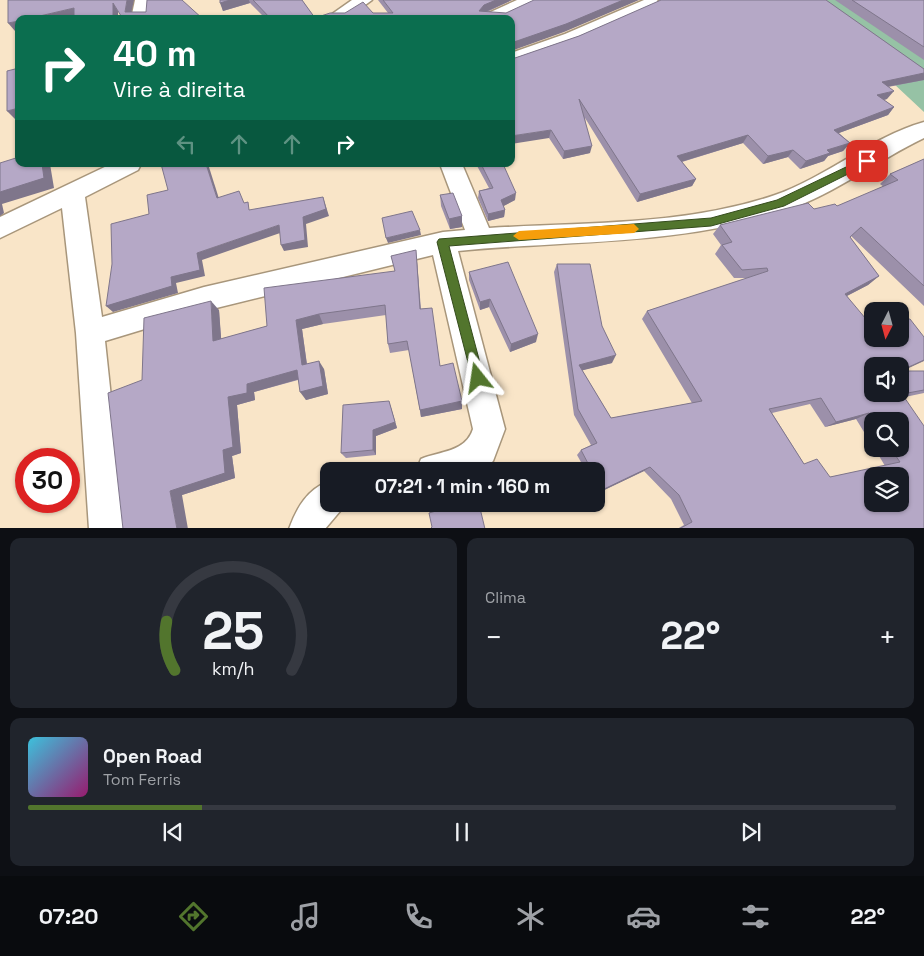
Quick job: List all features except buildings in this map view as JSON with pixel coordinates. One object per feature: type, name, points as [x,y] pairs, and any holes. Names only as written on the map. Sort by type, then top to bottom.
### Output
[{"type":"street","points":[[141,15],[143,0]]},
{"type":"street","points":[[499,15],[531,0]]},
{"type":"street","points":[[515,58],[571,38],[651,3]]},
{"type":"street","points":[[344,15],[370,4]]},
{"type":"street","points":[[90,333],[204,299],[443,242],[711,222],[780,203],[851,170],[924,129]]},
{"type":"street","points":[[0,228],[124,167]]},
{"type":"street","points":[[452,167],[482,238]]},
{"type":"street","points":[[72,191],[90,333],[107,528]]},
{"type":"street","points":[[443,242],[489,429],[487,441],[481,452],[467,462]]},
{"type":"street","points":[[307,528],[311,517],[320,508]]},
{"type":"green space","points":[[794,0],[924,0],[924,112],[816,11]]},
{"type":"slow traffic","points":[[519,236],[634,229]]},
{"type":"route","points":[[478,378],[443,242],[711,222],[780,203],[867,161]]}]
